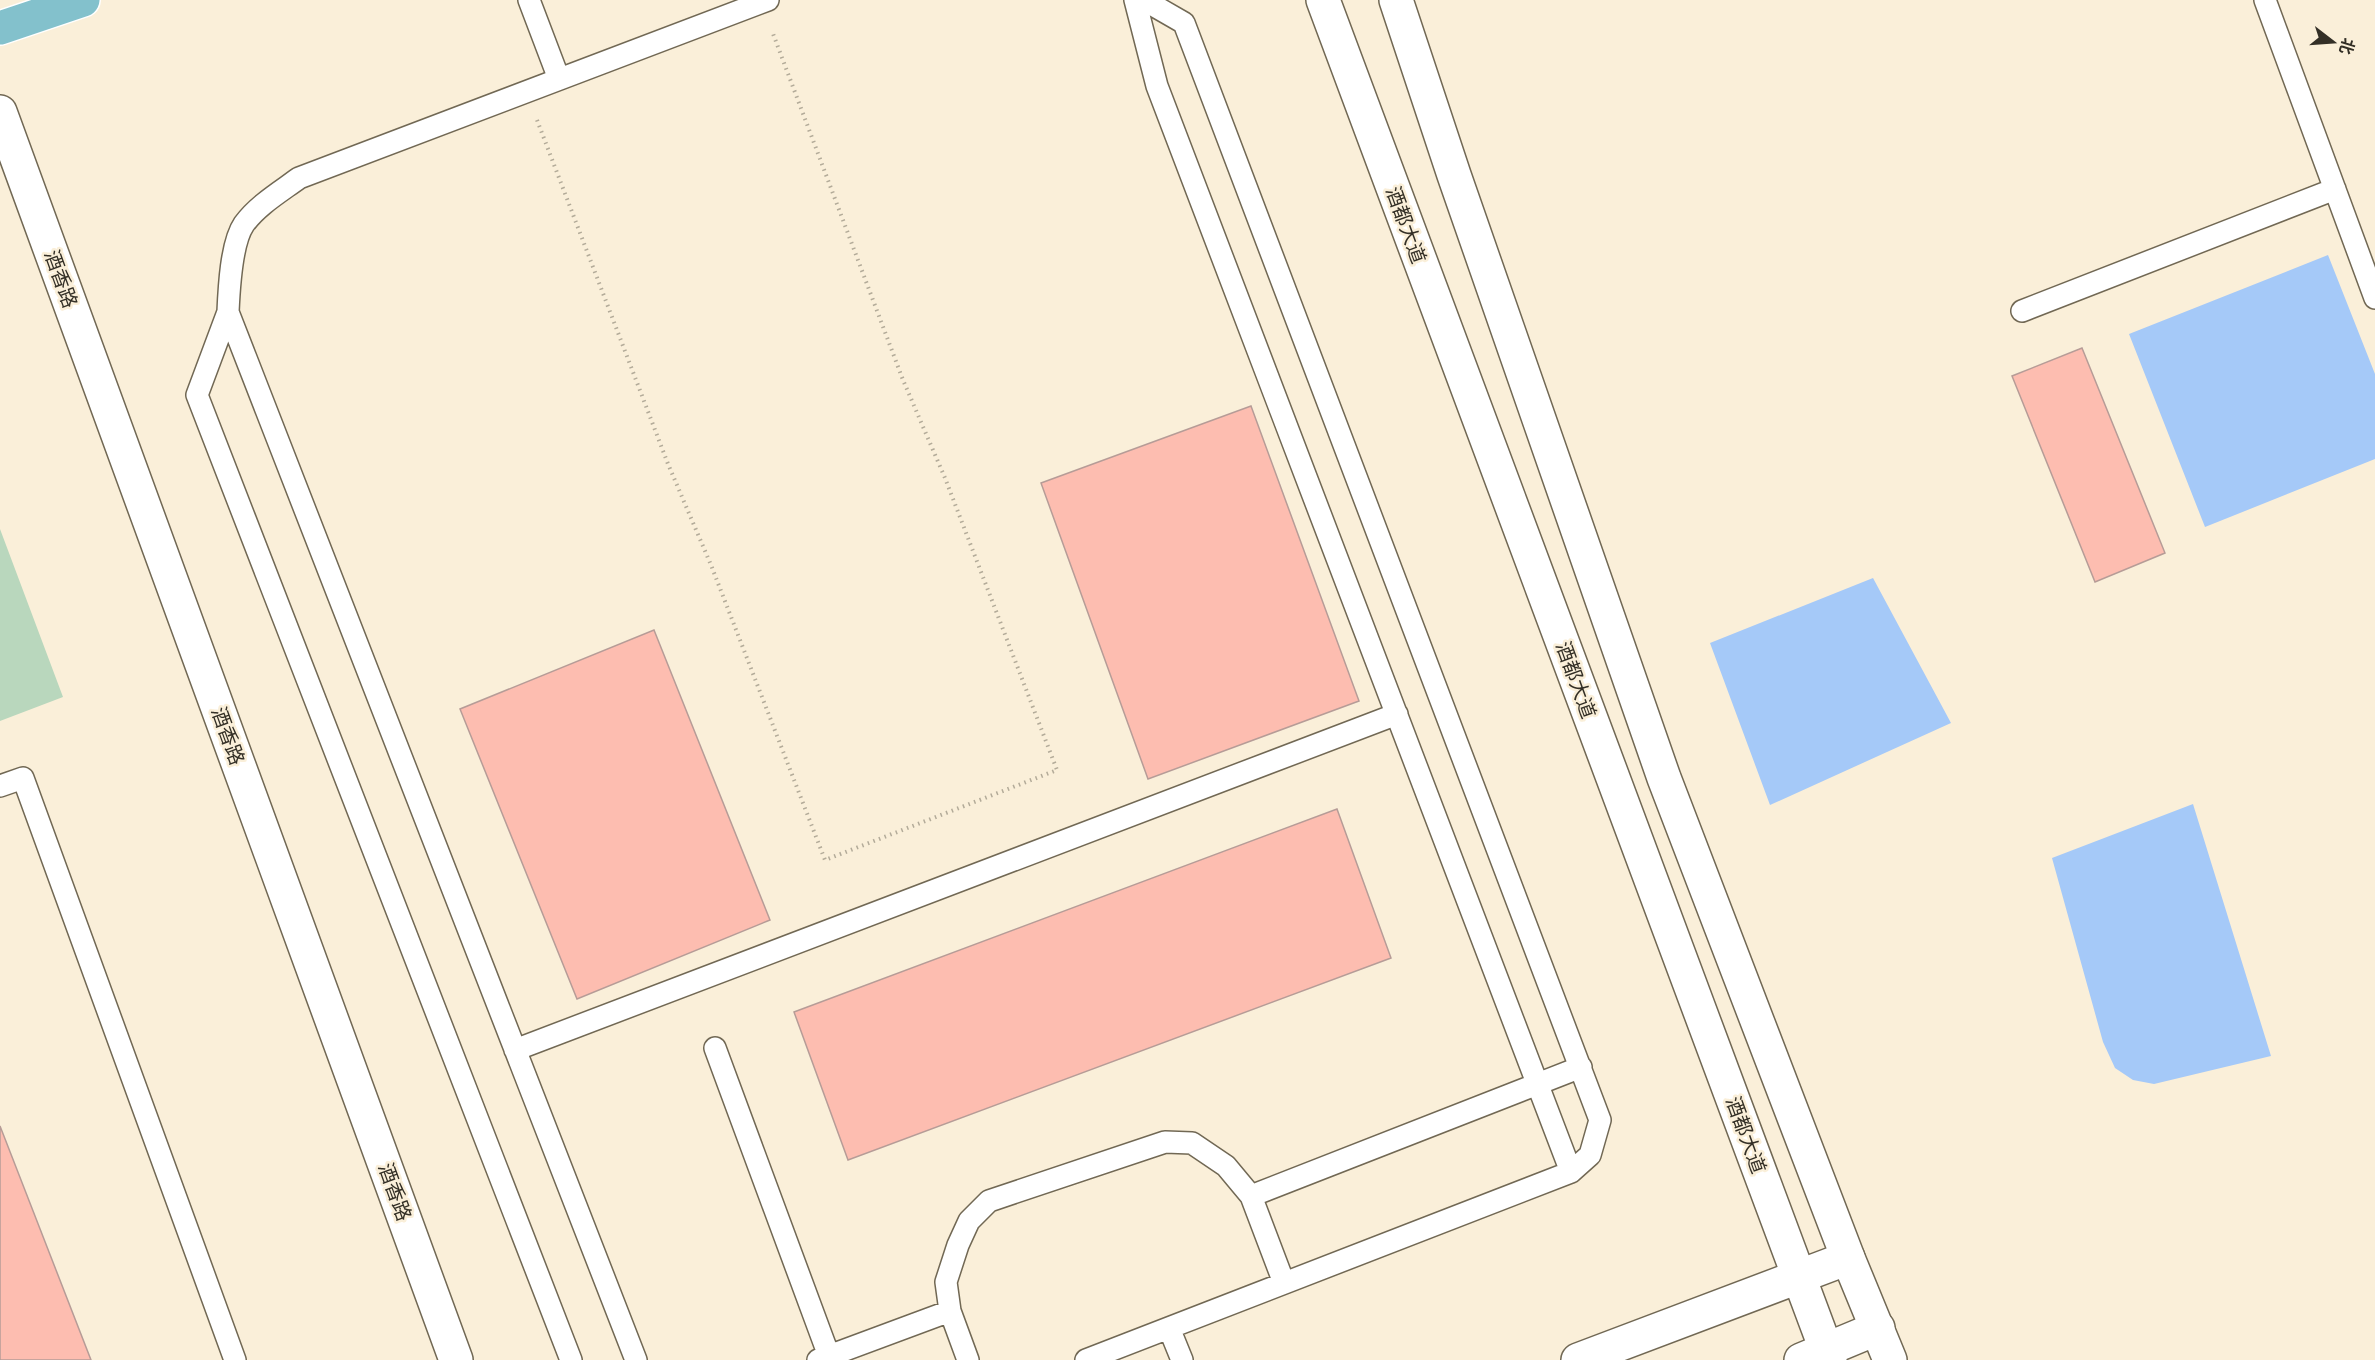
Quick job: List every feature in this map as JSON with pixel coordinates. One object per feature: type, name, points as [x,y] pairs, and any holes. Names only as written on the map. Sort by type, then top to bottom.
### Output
[{"type":"main road","points":[[0,28],[83,0]]},
{"type":"street","name":"酒都大道","points":[[1323,0],[1798,1276],[1819,1357]]},
{"type":"street","points":[[1396,0],[1454,175],[1664,778],[1848,1258],[1890,1360]]},
{"type":"street","name":"酒香路","points":[[0,111],[456,1360]]},
{"type":"street","points":[[1578,1360],[1848,1258]]},
{"type":"street","points":[[1819,1357],[1878,1328]]},
{"type":"lane","points":[[529,0],[559,79]]},
{"type":"lane","points":[[1135,0],[1157,86],[1571,1172]]},
{"type":"lane","points":[[1088,1360],[1571,1172],[1590,1155],[1600,1120],[1184,23],[1144,0]]},
{"type":"lane","points":[[2265,0],[2374,293]]},
{"type":"lane","points":[[572,1360],[197,395],[228,312],[231,266],[243,226],[264,204],[299,178],[559,79],[721,8],[764,1]]},
{"type":"lane","points":[[2022,311],[2335,189]]},
{"type":"lane","points":[[228,312],[636,1360]]},
{"type":"lane","points":[[515,1050],[1397,714]]},
{"type":"lane","points":[[0,786],[23,778],[234,1360]]},
{"type":"lane","points":[[715,1048],[824,1358],[950,1311]]},
{"type":"lane","points":[[1251,1196],[1581,1067]]},
{"type":"lane","points":[[968,1360],[950,1311],[946,1282],[957,1245],[969,1221],[989,1201],[1165,1142],[1192,1143],[1226,1166],[1251,1196],[1284,1283]]},
{"type":"lane","points":[[1170,1328],[1182,1360]]},
{"type":"path","points":[[526,92],[668,464],[711,565],[825,860],[1057,770],[945,478],[903,380],[764,1]]},
{"type":"green space","points":[[0,529],[63,697],[0,721]]},
{"type":"water","points":[[2328,255],[2375,374],[2375,459],[2205,527],[2129,334]]},
{"type":"water","points":[[1873,578],[1951,723],[1770,805],[1710,643]]},
{"type":"water","points":[[2193,804],[2271,1056],[2154,1084],[2133,1080],[2115,1068],[2103,1042],[2052,858]]},
{"type":"building","points":[[2082,348],[2165,553],[2095,582],[2012,376]]},
{"type":"building","points":[[1251,406],[1359,701],[1148,779],[1041,483]]},
{"type":"building","points":[[654,630],[770,920],[577,999],[460,709]]},
{"type":"building","points":[[1337,809],[1391,958],[848,1160],[794,1012]]},
{"type":"building","points":[[0,1126],[91,1360],[0,1360]]}]
